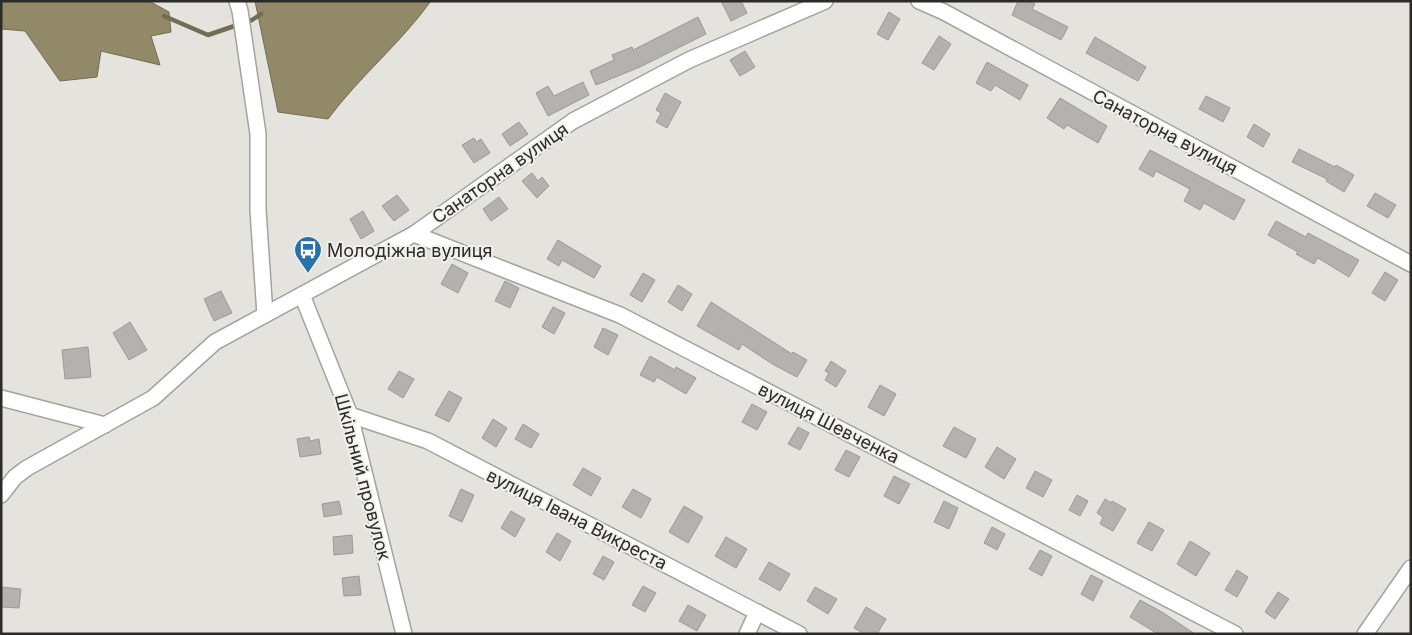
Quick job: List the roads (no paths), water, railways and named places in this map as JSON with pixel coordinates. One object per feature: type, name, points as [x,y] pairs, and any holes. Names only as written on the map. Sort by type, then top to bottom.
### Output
[{"type":"street","points":[[237,1],[258,134],[258,210],[265,315]]},
{"type":"street","name":"Санаторна вулиця","points":[[105,425],[153,398],[215,342],[414,234],[573,121],[689,60],[825,1]]},
{"type":"street","name":"Санаторна вулиця","points":[[918,1],[944,12],[1022,56],[1411,264]]},
{"type":"street","name":"вулиця Шевченка","points":[[414,234],[620,315],[1234,634]]},
{"type":"street","name":"Шкільний провулок","points":[[302,295],[350,415],[404,634]]},
{"type":"street","points":[[1,398],[105,425]]},
{"type":"street","name":"вулиця Івана Викреста","points":[[350,415],[428,441],[799,634]]},
{"type":"street","points":[[1,495],[16,477],[27,468],[105,425]]},
{"type":"street","points":[[1364,634],[1411,568]]},
{"type":"street","points":[[747,634],[757,612]]},
{"type":"waterway","points":[[164,16],[208,35],[252,20],[261,14]]},
{"type":"place","name":"Молодіжна вулиця","points":[[308,274]]}]
